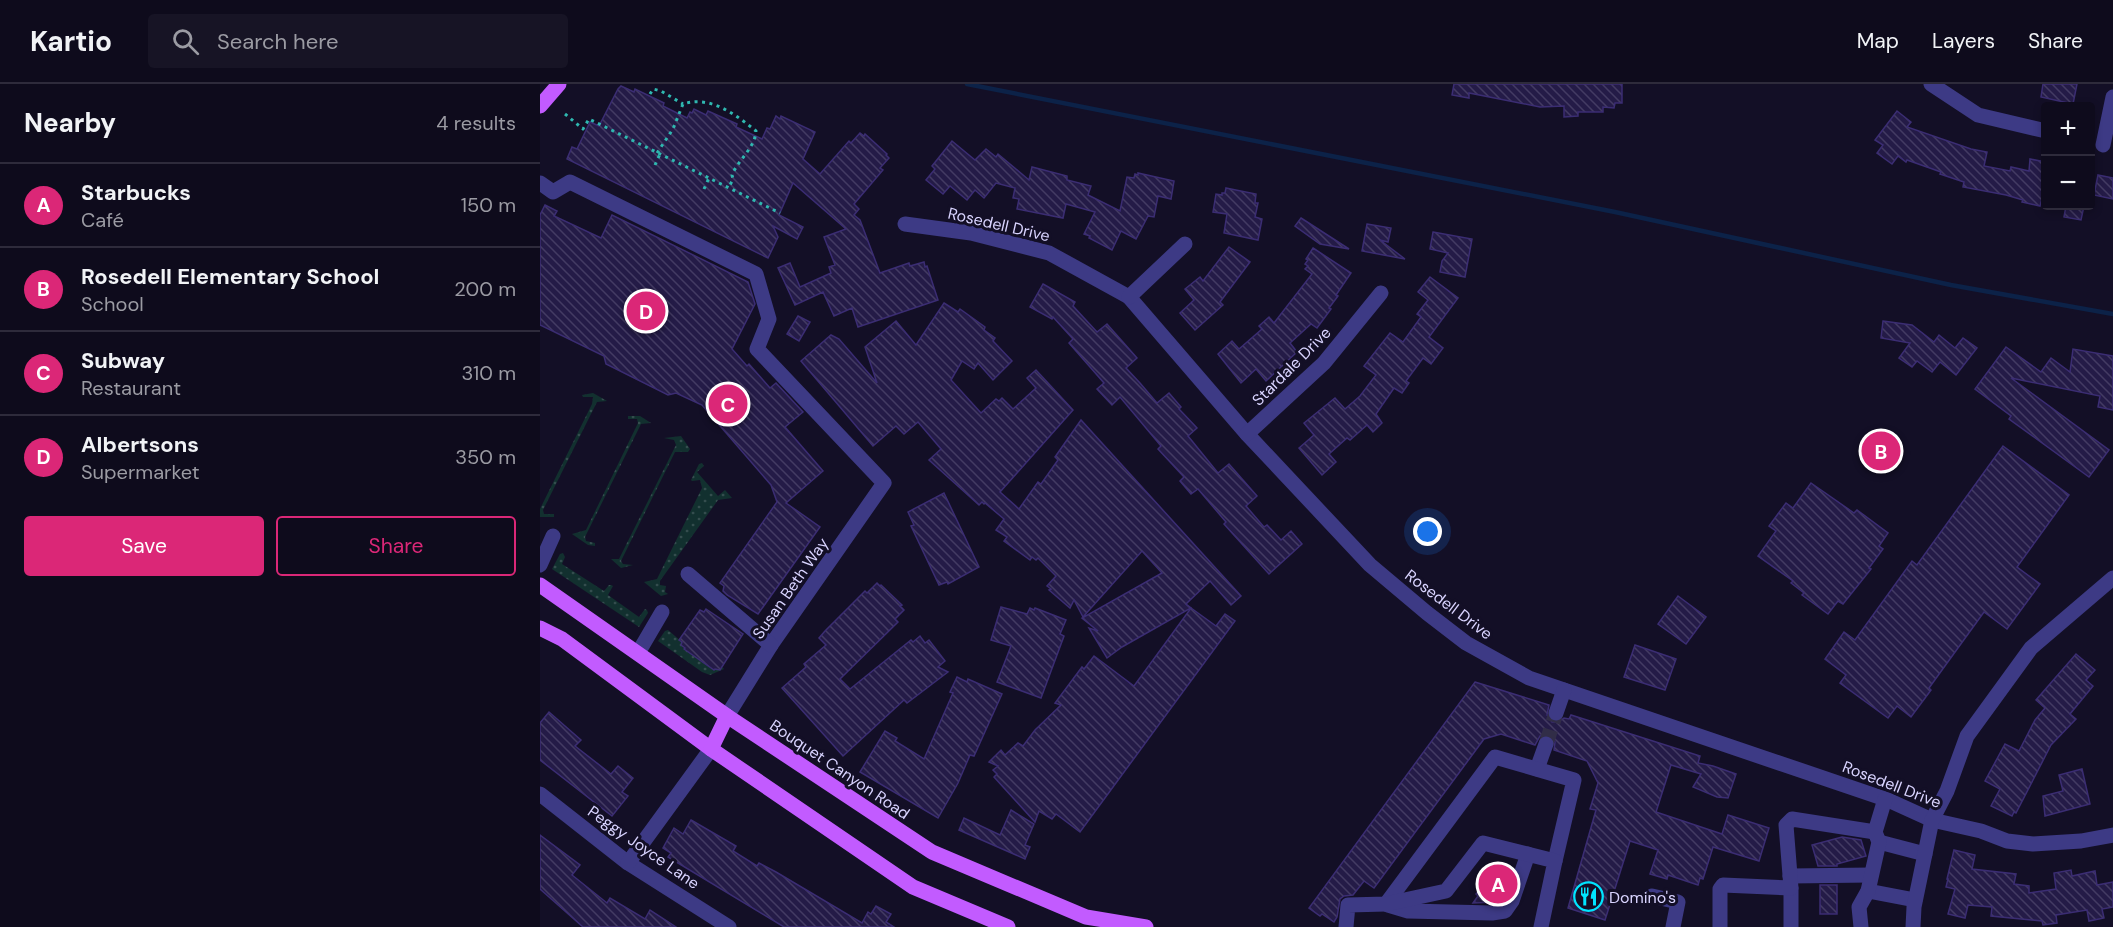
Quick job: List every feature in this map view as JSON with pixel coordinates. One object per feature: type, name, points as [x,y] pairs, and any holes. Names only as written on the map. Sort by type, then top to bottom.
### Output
[{"type":"main road","points":[[540,106],[559,84]]},
{"type":"main road","name":"Bouquet Canyon Road","points":[[540,585],[727,716],[932,852],[1086,916],[1146,927]]},
{"type":"main road","points":[[540,628],[562,639],[711,749],[913,887],[1008,927]]},
{"type":"main road","points":[[711,749],[727,716]]},
{"type":"street","points":[[1931,84],[1978,115],[2041,130]]},
{"type":"street","points":[[2102,145],[2113,98]]},
{"type":"street","name":"Susan Beth Way","points":[[540,183],[553,192],[570,182],[756,274],[769,319],[757,349],[884,483],[771,645],[727,716]]},
{"type":"street","name":"Rosedell Drive","points":[[905,224],[971,233],[1049,252],[1129,297],[1247,434],[1370,565],[1466,643],[1529,678],[1884,799],[1932,820],[1981,831],[2007,841],[2033,844],[2081,841],[2113,835]]},
{"type":"street","points":[[1129,297],[1185,244]]},
{"type":"street","name":"Stardale Drive","points":[[1247,434],[1324,363],[1381,293]]},
{"type":"street","points":[[540,565],[552,536]]},
{"type":"street","points":[[688,574],[771,645]]},
{"type":"street","points":[[1913,927],[1915,900],[1932,820],[1947,791],[1967,736],[2031,648],[2113,578]]},
{"type":"street","points":[[638,653],[662,612]]},
{"type":"street","points":[[1556,713],[1564,690]]},
{"type":"street","points":[[1537,770],[1546,744]]},
{"type":"street","points":[[628,863],[711,749]]},
{"type":"street","points":[[1386,904],[1495,757],[1574,780],[1541,927]]},
{"type":"street","name":"Peggy Joyce Lane","points":[[540,794],[628,863],[729,927]]},
{"type":"street","points":[[1861,927],[1859,907],[1868,891],[1884,799]]},
{"type":"street","points":[[1791,927],[1786,825],[1792,819],[1877,837],[1925,854]]},
{"type":"street","points":[[1346,927],[1348,905],[1386,904],[1446,891],[1483,843],[1555,861]]},
{"type":"street","points":[[1386,904],[1408,911],[1492,913],[1505,911],[1512,901],[1528,854]]},
{"type":"street","points":[[1720,927],[1720,889],[1723,885],[1871,875]]},
{"type":"street","points":[[1868,891],[1915,900]]},
{"type":"street","points":[[1652,896],[1678,902],[1673,927]]},
{"type":"path","points":[[650,94],[653,89],[661,90],[683,104]]},
{"type":"path","points":[[655,165],[658,153],[683,104],[691,101],[712,104],[731,112],[756,131],[756,137],[746,155],[735,168],[729,188]]},
{"type":"path","points":[[565,114],[583,129],[589,119],[780,213]]},
{"type":"path","points":[[704,189],[709,178]]},
{"type":"green space","points":[[593,393],[607,401],[597,402],[543,510],[544,514],[554,514],[554,517],[540,517],[540,509],[592,404],[593,397],[582,395]]},
{"type":"green space","points":[[628,416],[640,416],[651,423],[641,424],[585,537],[586,541],[595,543],[595,546],[588,545],[572,534],[586,530],[638,423],[637,419],[628,419]]},
{"type":"green space","points":[[681,436],[690,449],[688,452],[675,452],[621,561],[623,564],[633,565],[621,568],[611,559],[619,559],[676,445],[674,440],[664,438]]},
{"type":"green space","points":[[702,463],[704,466],[697,472],[718,496],[725,490],[732,498],[718,500],[660,581],[660,585],[666,586],[665,592],[668,594],[661,596],[644,582],[657,579],[702,488],[700,480],[691,480],[699,464]]},
{"type":"green space","points":[[563,553],[565,557],[562,564],[604,591],[609,585],[613,586],[608,595],[639,617],[645,609],[647,610],[648,613],[639,627],[552,569],[560,554]]},
{"type":"green space","points":[[668,630],[682,642],[684,649],[713,670],[722,667],[724,669],[710,675],[702,672],[658,641]]},
{"type":"building","points":[[1454,84],[1622,84],[1622,103],[1615,103],[1614,108],[1603,107],[1603,112],[1578,112],[1578,116],[1564,117],[1564,106],[1540,107],[1469,93],[1469,98],[1452,95]]},
{"type":"building","points":[[2043,84],[2077,84],[2073,102],[2041,97]]},
{"type":"building","points":[[621,86],[634,92],[635,89],[664,103],[663,106],[687,118],[694,109],[706,115],[708,111],[737,124],[736,127],[762,139],[776,116],[780,119],[781,116],[815,132],[803,159],[820,174],[849,141],[851,143],[860,133],[864,136],[865,134],[889,158],[880,168],[883,170],[854,204],[859,209],[854,215],[860,220],[880,273],[909,263],[910,266],[924,262],[938,300],[858,327],[852,308],[834,316],[823,292],[795,305],[778,268],[790,263],[800,287],[831,273],[829,267],[835,265],[824,237],[846,229],[793,183],[779,215],[803,227],[797,239],[773,226],[778,237],[768,258],[567,159],[572,147],[577,149],[590,122],[599,126]]},
{"type":"building","points":[[1897,111],[1911,122],[1907,127],[1971,149],[1987,152],[1984,166],[2010,171],[2011,167],[2029,171],[2030,159],[2041,161],[2040,206],[2006,195],[1963,187],[1964,182],[1907,160],[1906,162],[1898,156],[1892,164],[1877,153],[1883,145],[1875,140]]},
{"type":"building","points":[[952,141],[975,160],[986,149],[996,157],[998,154],[1029,180],[1032,167],[1067,176],[1067,180],[1091,186],[1088,195],[1120,211],[1127,177],[1134,178],[1138,173],[1174,181],[1171,199],[1158,196],[1154,217],[1148,216],[1136,239],[1121,231],[1112,250],[1084,234],[1095,212],[1066,204],[1063,218],[1017,209],[1019,199],[1013,198],[1015,188],[996,183],[984,198],[975,190],[967,200],[950,186],[943,194],[926,180],[935,169],[932,166]]},
{"type":"building","points":[[2098,175],[2113,178],[2113,199],[2095,195]]},
{"type":"building","points":[[1226,188],[1256,194],[1255,203],[1258,203],[1255,217],[1262,219],[1258,240],[1224,233],[1227,214],[1213,212],[1216,194],[1222,195]]},
{"type":"building","points":[[545,205],[557,211],[554,216],[601,238],[612,215],[748,282],[755,304],[732,349],[770,388],[776,383],[803,412],[785,427],[823,471],[786,503],[820,527],[758,614],[727,595],[723,591],[724,586],[720,583],[777,502],[771,485],[702,405],[676,393],[668,395],[606,364],[604,356],[540,325],[540,215]]},
{"type":"building","points":[[2065,210],[2083,210],[2081,220],[2064,217]]},
{"type":"building","points":[[1301,218],[1349,249],[1320,244],[1295,226]]},
{"type":"building","points":[[1367,224],[1391,228],[1388,242],[1380,240],[1405,259],[1362,251]]},
{"type":"building","points":[[1433,232],[1472,239],[1465,277],[1440,272],[1442,261],[1448,253],[1430,249]]},
{"type":"building","points":[[1229,247],[1250,262],[1220,302],[1223,305],[1195,330],[1180,313],[1194,300],[1185,289],[1200,277],[1203,281]]},
{"type":"building","points":[[1313,248],[1351,273],[1336,295],[1338,296],[1329,308],[1331,309],[1317,328],[1311,324],[1290,343],[1297,352],[1266,381],[1256,369],[1241,383],[1218,354],[1232,341],[1239,349],[1262,329],[1259,326],[1269,317],[1274,323],[1312,274],[1305,269],[1308,266],[1305,264]]},
{"type":"building","points":[[1430,277],[1458,298],[1429,337],[1443,348],[1431,364],[1423,358],[1406,381],[1409,383],[1402,393],[1394,388],[1376,414],[1382,423],[1373,432],[1367,425],[1329,454],[1336,462],[1322,475],[1299,448],[1314,435],[1304,423],[1335,398],[1345,409],[1360,396],[1376,375],[1364,366],[1390,333],[1403,342],[1421,317],[1417,314],[1428,300],[1418,292]]},
{"type":"building","points":[[1043,284],[1075,302],[1073,306],[1097,332],[1107,324],[1137,358],[1126,368],[1157,403],[1169,393],[1181,407],[1179,409],[1197,428],[1188,436],[1218,473],[1229,464],[1257,496],[1246,506],[1264,527],[1267,525],[1281,540],[1291,531],[1302,544],[1269,574],[1224,524],[1226,522],[1198,489],[1191,494],[1180,481],[1184,477],[1158,449],[1161,446],[1120,397],[1112,405],[1097,389],[1104,383],[1069,343],[1073,339],[1053,317],[1052,319],[1030,307]]},
{"type":"building","points":[[944,303],[958,312],[960,309],[985,327],[984,330],[995,338],[993,341],[1012,361],[993,380],[978,363],[974,369],[962,361],[951,380],[981,413],[996,399],[999,401],[1002,398],[1013,409],[1036,388],[1027,378],[1036,370],[1073,410],[1000,492],[1019,509],[1038,482],[1041,484],[1058,460],[1055,457],[1081,420],[1241,596],[1231,605],[1210,581],[1186,604],[1191,608],[1107,658],[1089,628],[1098,631],[1082,618],[1162,573],[1142,551],[1083,617],[1074,600],[1070,608],[1049,590],[1051,589],[1047,586],[1056,576],[1038,558],[1036,560],[1032,557],[1030,560],[1004,541],[1007,537],[996,530],[1004,519],[985,503],[982,502],[979,505],[929,460],[941,449],[918,422],[904,434],[896,426],[873,446],[801,361],[831,335],[839,339],[877,383],[865,347],[896,321],[916,345]]},
{"type":"building","points":[[798,316],[810,322],[799,341],[787,334]]},
{"type":"building","points":[[1883,321],[1912,325],[1934,342],[1939,335],[1955,348],[1963,338],[1977,348],[1956,375],[1940,362],[1932,372],[1917,361],[1912,367],[1899,358],[1910,343],[1881,338]]},
{"type":"building","points":[[2006,347],[2041,372],[2051,358],[2070,372],[2073,349],[2113,356],[2113,410],[2098,407],[2100,396],[2011,378],[2109,450],[2089,477],[2009,419],[2011,416],[1975,389]]},
{"type":"building","points":[[2003,446],[2069,495],[2017,567],[2040,584],[2007,629],[1984,612],[1911,717],[1897,706],[1888,718],[1840,683],[1846,675],[1825,659],[1844,632],[1855,640],[1912,561],[1917,565]]},
{"type":"building","points":[[1811,483],[1854,513],[1857,510],[1888,533],[1879,546],[1883,549],[1869,568],[1871,569],[1843,604],[1838,601],[1828,614],[1802,595],[1804,593],[1791,583],[1793,581],[1758,556],[1776,531],[1769,526],[1786,503],[1793,508]]},
{"type":"building","points":[[944,493],[979,567],[948,584],[947,582],[939,585],[911,526],[914,525],[908,512]]},
{"type":"building","points":[[877,583],[902,605],[900,606],[904,610],[895,619],[898,622],[840,679],[850,689],[911,640],[913,642],[920,636],[925,643],[929,640],[945,661],[938,667],[948,672],[907,703],[904,700],[843,756],[782,688],[826,645],[819,638],[825,631],[865,591],[867,593]]},
{"type":"building","points":[[1678,596],[1706,617],[1686,644],[1658,624]]},
{"type":"building","points":[[1001,607],[1027,614],[1030,608],[1034,610],[1035,608],[1066,620],[1060,634],[1064,636],[1041,698],[997,682],[1011,646],[991,640]]},
{"type":"building","points":[[1191,608],[1216,626],[1225,614],[1235,621],[1080,832],[1056,814],[1052,819],[1039,811],[1035,822],[994,777],[997,774],[993,770],[998,766],[989,762],[1001,750],[1005,755],[1018,743],[1023,746],[1035,730],[1061,705],[1055,703],[1082,667],[1084,669],[1094,656],[1134,686]]},
{"type":"building","points":[[706,609],[743,634],[720,670],[714,670],[684,649],[679,640],[700,610],[704,612]]},
{"type":"building","points":[[1635,645],[1676,659],[1665,690],[1624,677]]},
{"type":"building","points":[[2076,654],[2095,670],[2086,680],[2093,686],[2070,714],[2076,719],[2051,745],[2016,813],[2014,812],[2012,816],[1991,806],[2000,789],[1985,781],[2005,744],[2019,751],[2035,720],[2045,708],[2036,700]]},
{"type":"building","points":[[957,677],[967,682],[968,679],[1002,694],[974,756],[970,755],[958,783],[938,818],[860,772],[885,731],[897,738],[895,741],[924,759],[953,693],[950,692]]},
{"type":"building","points":[[1475,682],[1549,705],[1547,715],[1552,722],[1558,722],[1564,718],[1569,719],[1571,715],[1700,756],[1698,763],[1736,774],[1728,798],[1717,797],[1693,787],[1701,774],[1671,765],[1656,812],[1722,834],[1728,815],[1769,828],[1759,861],[1713,847],[1703,879],[1700,878],[1698,885],[1668,875],[1667,879],[1650,874],[1658,850],[1630,841],[1605,920],[1568,908],[1596,810],[1590,809],[1598,783],[1587,761],[1554,750],[1555,742],[1550,735],[1540,736],[1535,745],[1501,734],[1484,739],[1374,888],[1364,881],[1353,895],[1340,899],[1334,922],[1322,914],[1320,916],[1309,908]]},
{"type":"building","points":[[549,712],[581,740],[575,746],[611,774],[618,766],[633,778],[622,792],[628,796],[612,816],[540,760],[540,723]]},
{"type":"building","points":[[2082,769],[2090,804],[2045,816],[2043,796],[2063,791],[2059,775]]},
{"type":"building","points":[[1011,810],[1034,824],[1025,845],[1030,847],[1025,859],[959,830],[964,818],[1000,835]]},
{"type":"building","points":[[691,820],[736,846],[733,851],[757,866],[759,863],[776,872],[862,923],[868,912],[871,914],[876,906],[891,914],[886,922],[894,927],[784,927],[668,857],[671,853],[663,848],[674,828],[683,834]]},
{"type":"building","points":[[540,835],[580,865],[572,875],[607,903],[610,898],[645,919],[650,910],[676,927],[583,927],[540,889]]},
{"type":"building","points":[[1842,837],[1861,840],[1866,856],[1837,864],[1837,866],[1818,866],[1812,845]]},
{"type":"building","points":[[1954,850],[1975,855],[1972,869],[2016,874],[2014,884],[2029,886],[2029,893],[2056,889],[2054,873],[2071,870],[2072,876],[2095,871],[2097,885],[2113,882],[2113,907],[2102,909],[2104,918],[2089,921],[2087,910],[2056,915],[2057,923],[2043,925],[2042,921],[1991,916],[1992,907],[1968,905],[1965,918],[1948,914],[1955,889],[1946,887]]},
{"type":"building","points":[[1501,865],[1513,869],[1503,897],[1499,902],[1473,903],[1478,896],[1476,894]]},
{"type":"building","points":[[1820,885],[1837,885],[1837,914],[1820,914]]},
{"type":"waterway","points":[[967,84],[1615,212],[1951,285],[2113,314]]},
{"type":"tunnel","points":[[1546,744],[1556,713]]},
{"type":"place","name":"Albertsons","points":[[646,311]]},
{"type":"place","name":"Subway","points":[[728,404]]},
{"type":"place","name":"Rosedell Elementary School","points":[[1881,451]]},
{"type":"place","name":"Starbucks","points":[[1498,884]]},
{"type":"place","name":"Domino's","points":[[1588,897]]}]
